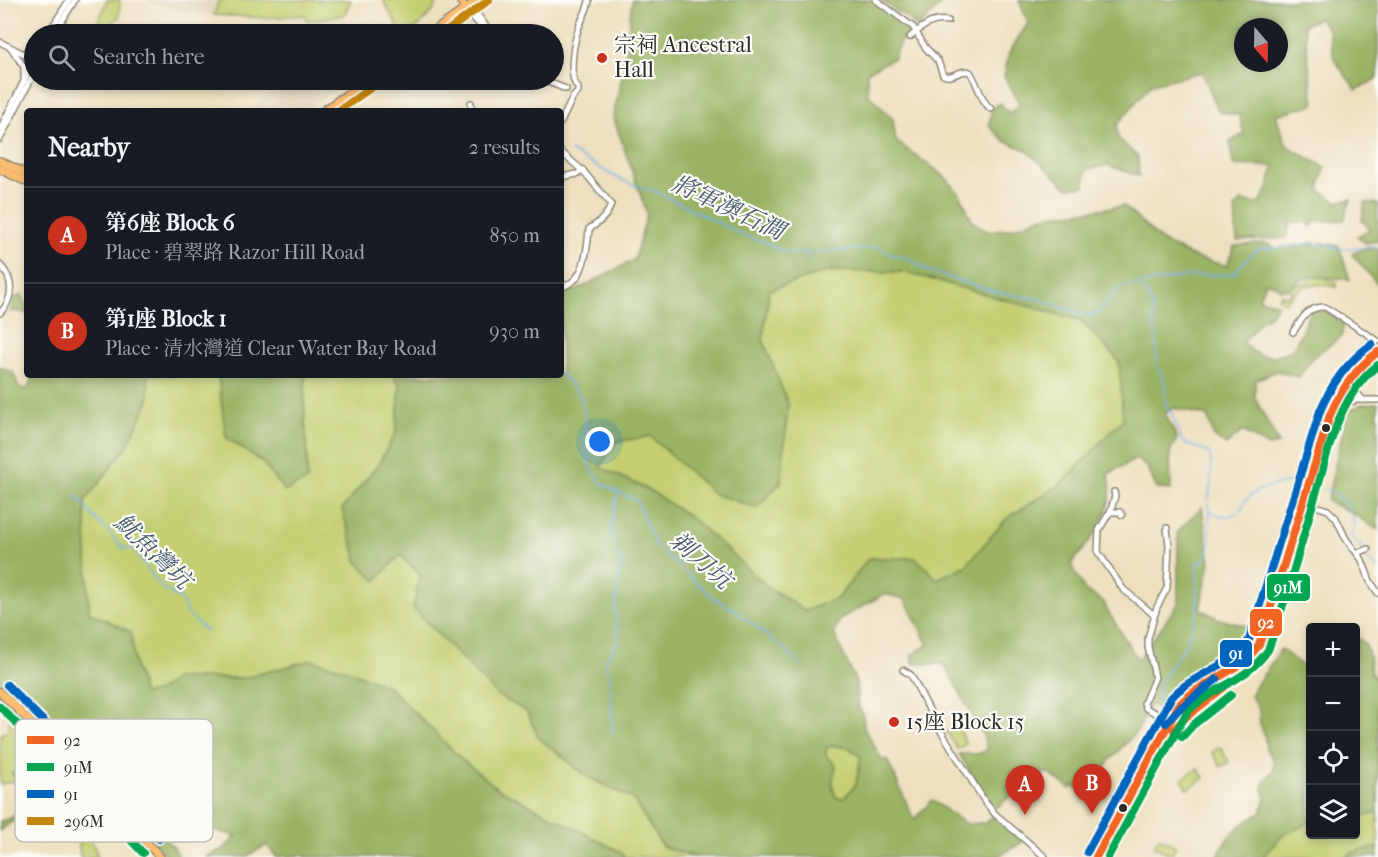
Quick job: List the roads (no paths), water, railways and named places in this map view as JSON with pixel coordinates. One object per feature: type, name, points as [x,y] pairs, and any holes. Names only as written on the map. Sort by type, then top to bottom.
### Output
[{"type":"main road","points":[[459,0],[470,8]]},
{"type":"main road","points":[[453,24],[478,0]]},
{"type":"main road","points":[[445,24],[470,8],[489,0]]},
{"type":"main road","points":[[327,108],[353,90]]},
{"type":"main road","points":[[348,108],[370,90]]},
{"type":"main road","points":[[0,161],[24,173]]},
{"type":"main road","points":[[0,169],[24,181]]},
{"type":"main road","points":[[1096,857],[1180,705],[1193,693],[1244,663],[1259,645],[1325,427],[1336,398],[1361,364],[1378,352]]},
{"type":"main road","points":[[1104,857],[1177,726],[1195,709],[1245,672],[1267,647],[1340,408],[1355,382],[1378,363]]},
{"type":"main road","points":[[0,692],[27,719]]},
{"type":"main road","points":[[1180,705],[1191,702],[1195,709]]},
{"type":"street","points":[[54,24],[69,0]]},
{"type":"street","points":[[60,24],[75,0]]},
{"type":"street","points":[[564,116],[573,97],[579,92],[574,84],[574,47],[589,0]]},
{"type":"street","points":[[876,0],[917,31],[925,46],[938,61],[943,75],[948,77],[964,71],[970,72],[980,88],[986,106],[991,109]]},
{"type":"street","points":[[470,8],[482,24]]},
{"type":"street","points":[[910,37],[931,22],[939,19],[948,21]]},
{"type":"street","points":[[0,42],[24,55]]},
{"type":"street","points":[[0,129],[23,83],[24,67],[12,48]]},
{"type":"street","points":[[573,97],[568,95],[566,89],[570,84],[574,84]]},
{"type":"street","points":[[0,139],[25,90]]},
{"type":"street","points":[[471,103],[472,108]]},
{"type":"street","points":[[564,154],[583,170],[611,202],[611,206],[600,222],[589,229],[588,244],[579,275],[564,286]]},
{"type":"street","points":[[564,176],[577,174],[583,170]]},
{"type":"street","points":[[0,265],[8,275],[11,286],[8,303],[0,313]]},
{"type":"street","points":[[1293,332],[1307,312],[1319,306],[1325,307],[1378,342]]},
{"type":"street","points":[[1355,382],[1356,392],[1363,400]]},
{"type":"street","points":[[1340,408],[1350,401],[1378,400]]},
{"type":"street","points":[[1114,492],[1111,510],[1099,530],[1098,552],[1124,590],[1155,615]]},
{"type":"street","points":[[1310,504],[1328,510],[1336,518],[1346,539],[1363,551],[1370,581],[1378,593]]},
{"type":"street","points":[[1108,513],[1116,511],[1122,515]]},
{"type":"street","points":[[1167,528],[1169,545],[1167,588],[1155,615],[1148,647],[1155,677],[1144,703],[1146,708],[1170,721]]},
{"type":"street","points":[[903,670],[911,675],[940,730],[985,802],[995,814],[1045,857]]},
{"type":"waterway","name":"將軍澳石澗","points":[[570,151],[616,177],[655,191],[747,237],[765,242],[783,252],[806,254],[879,247],[891,255],[907,258],[928,271],[996,292],[1038,299],[1088,316],[1098,313],[1119,288],[1187,276],[1233,274],[1254,252],[1261,248],[1311,243],[1329,245],[1337,249],[1378,247]]},
{"type":"waterway","name":"將軍澳石澗","points":[[807,251],[807,261]]},
{"type":"waterway","points":[[1141,287],[1149,297],[1152,306],[1157,352],[1156,364],[1164,380],[1166,405],[1172,414],[1182,441],[1210,454],[1211,478],[1207,501],[1210,510],[1221,516],[1233,515],[1241,511],[1249,496],[1263,488],[1297,480]]},
{"type":"waterway","name":"剃刀坑","points":[[564,377],[582,398],[589,448],[588,464],[602,484],[637,501],[656,546],[714,598],[735,610],[789,653],[802,667]]},
{"type":"waterway","points":[[1324,489],[1335,494],[1346,505],[1354,521],[1351,537],[1378,569]]},
{"type":"waterway","points":[[613,733],[610,678],[605,662],[618,640],[615,610],[621,563],[610,532],[618,492]]},
{"type":"waterway","name":"魷魚灣坑","points":[[75,494],[124,549],[132,548],[162,588],[181,599],[187,613],[206,631]]},
{"type":"waterway","points":[[1158,702],[1162,679],[1185,645],[1195,620],[1197,569],[1210,547],[1210,512]]},
{"type":"place","name":"宗祠 Ancestral Hall","points":[[602,58]]},
{"type":"place","name":"15座 Block 15","points":[[894,722]]},
{"type":"place","name":"第1座 Block 1","points":[[1092,814]]},
{"type":"place","name":"第6座 Block 6","points":[[1025,815]]}]
